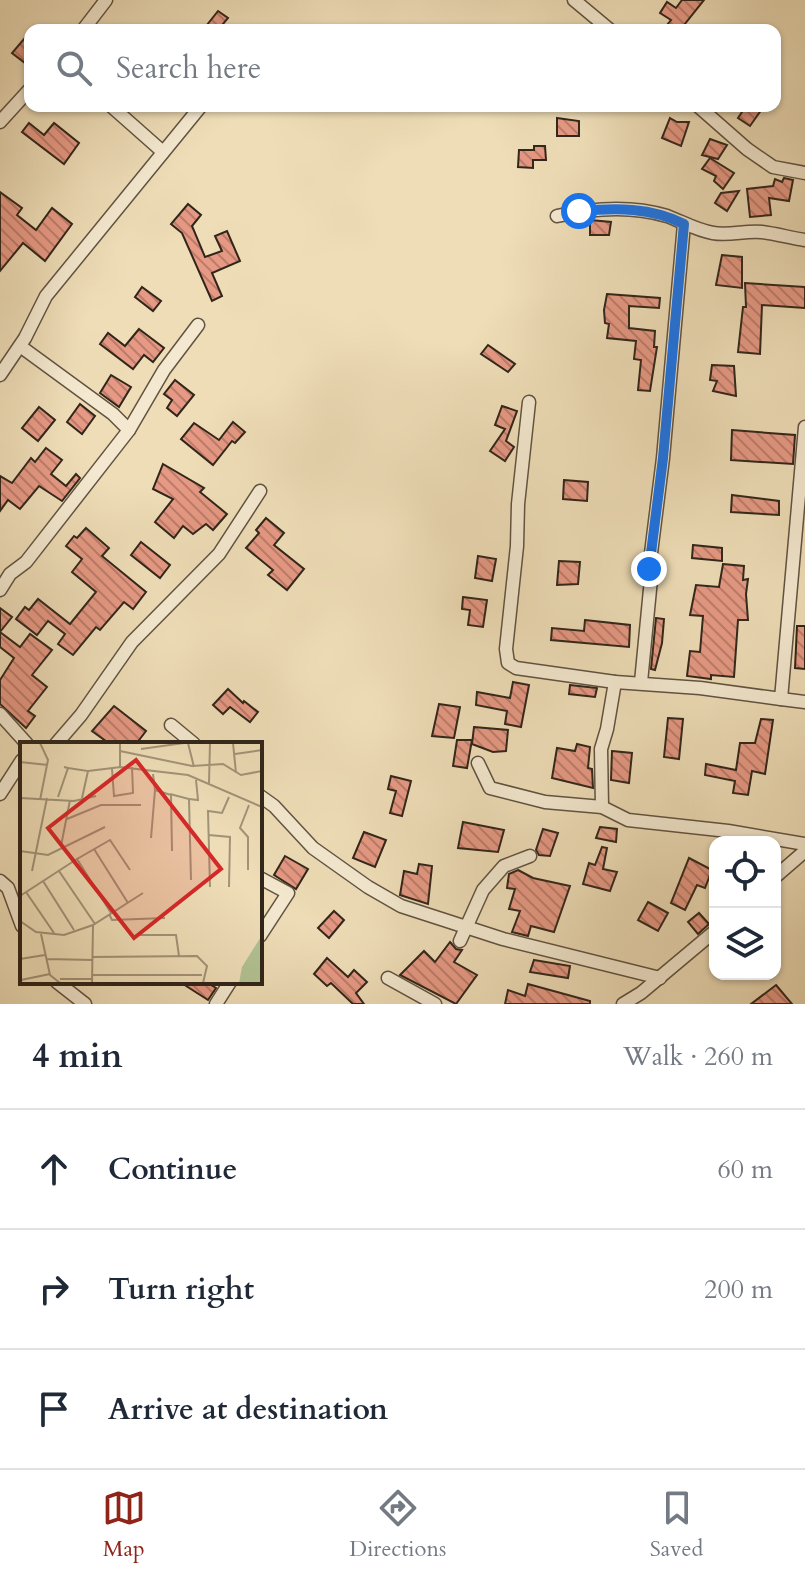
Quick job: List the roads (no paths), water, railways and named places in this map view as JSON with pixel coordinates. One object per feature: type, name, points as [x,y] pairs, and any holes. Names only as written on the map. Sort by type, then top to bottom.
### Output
[{"type":"street","points":[[88,24],[106,0]]},
{"type":"street","points":[[574,0],[603,24]]},
{"type":"street","points":[[0,122],[24,96]]},
{"type":"street","points":[[118,112],[163,152]]},
{"type":"street","points":[[0,375],[20,346],[46,296],[196,112]]},
{"type":"street","points":[[705,112],[773,167],[805,173]]},
{"type":"street","points":[[557,216],[579,211],[635,208],[665,216],[694,229],[720,234],[762,232],[805,240]]},
{"type":"street","points":[[641,682],[651,579],[649,569],[663,458],[684,224]]},
{"type":"street","points":[[0,590],[10,574],[26,562],[129,430],[164,370],[198,325]]},
{"type":"street","points":[[20,346],[113,414],[129,430]]},
{"type":"street","points":[[529,402],[506,649],[508,663],[516,668],[615,682],[641,682],[805,702]]},
{"type":"street","points":[[781,699],[805,427]]},
{"type":"street","points":[[58,742],[81,715],[132,642],[219,554],[260,491]]},
{"type":"street","points":[[602,807],[601,749],[615,682]]},
{"type":"street","points":[[0,714],[25,742]]},
{"type":"street","points":[[171,725],[192,742]]},
{"type":"street","points":[[0,794],[20,763]]},
{"type":"street","points":[[478,763],[490,788],[545,802],[602,807],[628,820],[728,831],[805,844]]},
{"type":"street","points":[[262,797],[313,848],[401,906],[466,927],[660,978]]},
{"type":"street","points":[[781,872],[805,851]]},
{"type":"street","points":[[460,941],[483,890],[504,866],[530,856]]},
{"type":"street","points":[[262,879],[288,893],[262,933]]},
{"type":"street","points":[[0,881],[8,888],[20,921]]},
{"type":"street","points":[[623,1004],[660,978],[709,936]]},
{"type":"street","points":[[388,978],[435,1004]]},
{"type":"street","points":[[60,984],[85,1004]]},
{"type":"street","points":[[216,1004],[229,984]]}]
